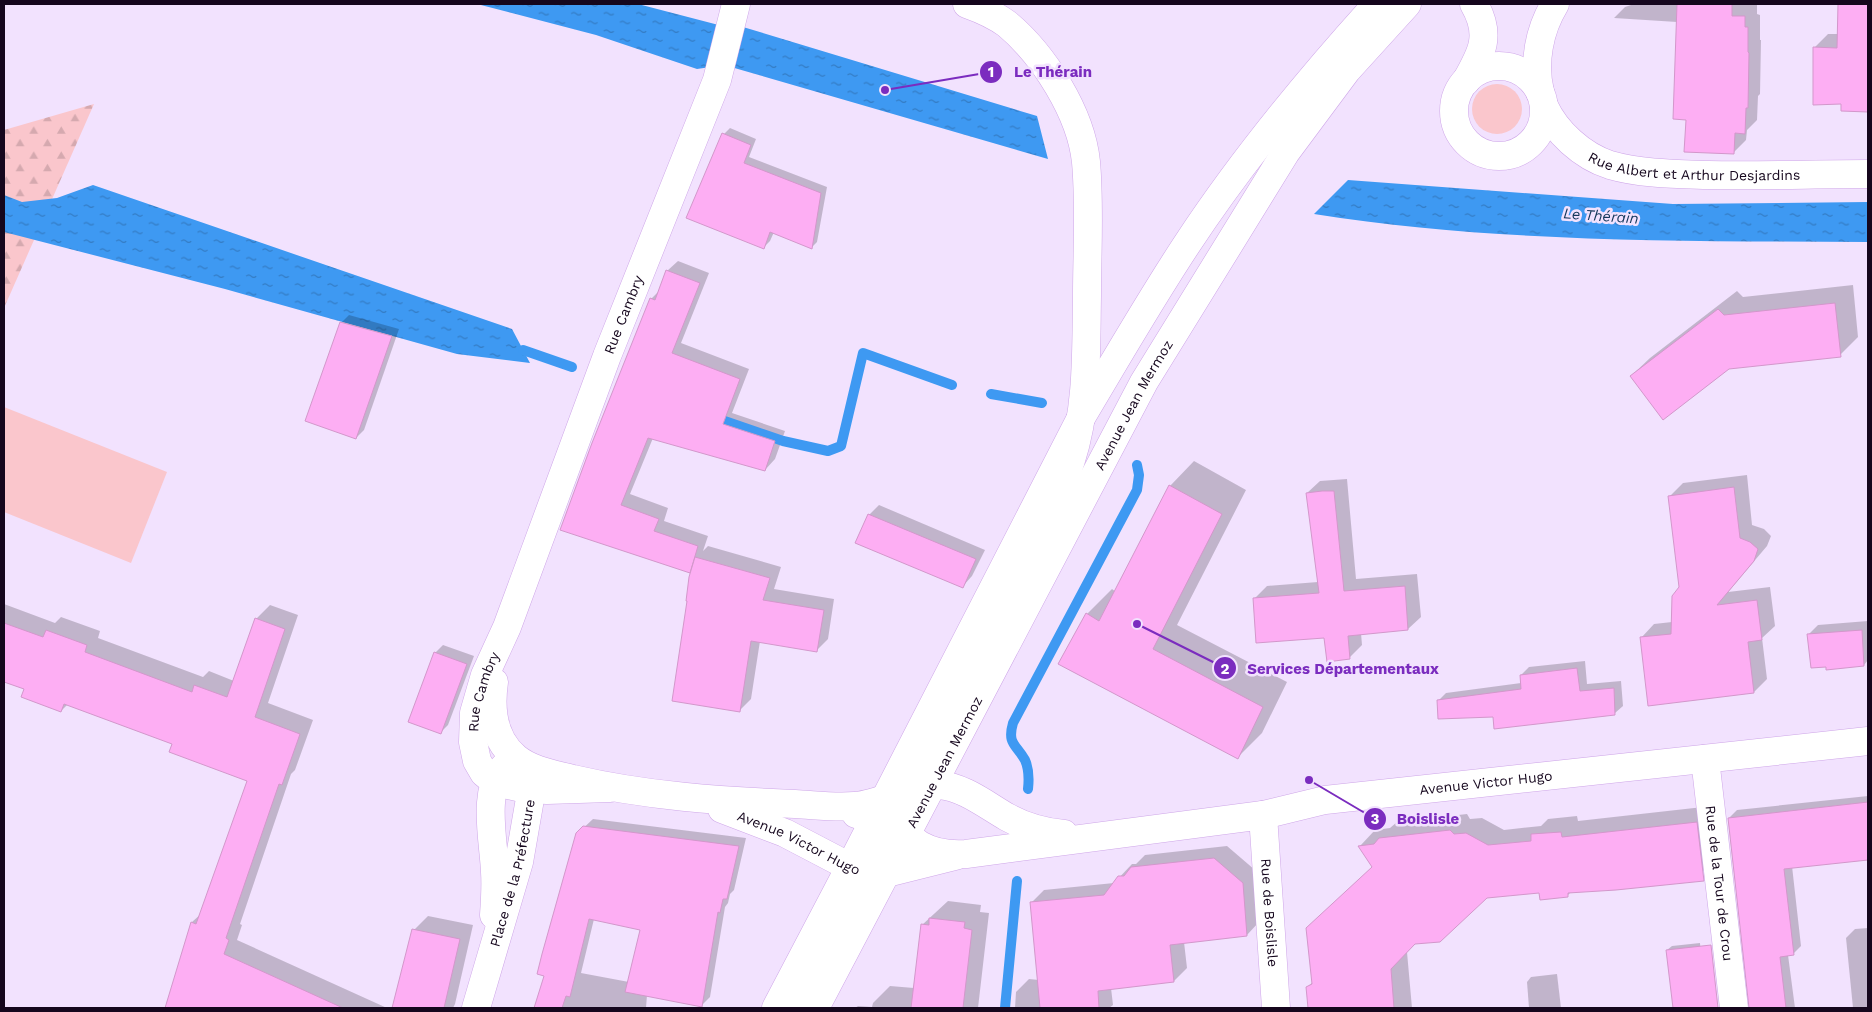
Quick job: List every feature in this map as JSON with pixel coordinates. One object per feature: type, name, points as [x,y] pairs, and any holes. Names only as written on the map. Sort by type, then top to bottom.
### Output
[{"type":"street","points":[[968,4],[986,11],[1006,23],[1038,57],[1061,93],[1077,125],[1081,138],[1086,161],[1088,200],[1086,372],[1082,416]]},
{"type":"street","name":"Avenue Jean Mermoz","points":[[923,787],[948,754],[1144,382],[1337,66],[1377,4]]},
{"type":"street","name":"Avenue Jean Mermoz","points":[[815,1008],[869,871],[880,810],[1082,416],[1155,294],[1202,221],[1249,158],[1337,66],[1407,4]]},
{"type":"street","points":[[1474,4],[1479,12],[1484,39],[1478,60],[1460,87],[1455,101],[1454,116],[1462,137],[1467,142],[1487,154],[1508,155],[1528,145],[1540,128],[1543,120],[1542,99],[1536,72],[1538,51],[1547,20],[1555,4]]},
{"type":"street","name":"Rue Cambry","points":[[496,782],[484,773],[477,761],[473,742],[476,703],[485,675],[507,627],[607,356],[717,80],[735,9]]},
{"type":"street","points":[[1465,81],[1484,68],[1505,66],[1526,75],[1536,85],[1542,99]]},
{"type":"street","name":"Rue Albert et Arthur Desjardins","points":[[1542,99],[1552,122],[1562,133],[1587,153],[1609,164],[1629,169],[1680,174],[1868,174]]},
{"type":"street","name":"Avenue Jean Mermoz","points":[[776,1008],[869,871],[906,835],[923,787],[1041,542],[1072,458],[1082,416]]},
{"type":"street","name":"Rue Cambry","points":[[507,627],[494,683],[492,710],[497,732],[505,746],[528,772]]},
{"type":"street","name":"Avenue Victor Hugo","points":[[692,798],[785,833],[869,871],[966,854],[1263,816],[1325,800],[1868,741]]},
{"type":"street","points":[[948,754],[951,779],[959,789]]},
{"type":"street","name":"Rue de la Tour de Crou","points":[[1705,759],[1734,1008]]},
{"type":"street","name":"Avenue Victor Hugo","points":[[496,782],[512,787],[528,772],[610,788],[692,798],[835,807],[862,806],[880,810],[923,787],[949,786],[959,789],[1008,818],[1030,828],[1055,833],[1106,836]]},
{"type":"street","name":"Place de la Préfecture","points":[[476,1008],[520,862],[528,772]]},
{"type":"street","name":"Place de la Préfecture","points":[[485,977],[495,905],[495,871],[490,818],[496,782]]},
{"type":"street","name":"Rue de Boislisle","points":[[1263,816],[1276,1008]]},
{"type":"street","name":"Avenue Victor Hugo","points":[[906,835],[916,842],[941,853],[966,854]]},
{"type":"street","points":[[799,1008],[869,871]]},
{"type":"green space","points":[[1492,84],[1502,84],[1515,91],[1522,104],[1522,114],[1515,127],[1502,134],[1492,134],[1483,130],[1476,123],[1472,114],[1472,104],[1476,95],[1483,88]]},
{"type":"green space","points":[[94,104],[4,308],[4,130]]},
{"type":"green space","points":[[4,407],[167,472],[131,563],[4,512]]},
{"type":"water","points":[[477,4],[638,4],[734,29],[743,27],[1037,116],[1048,159],[724,65],[697,69],[596,35]]},
{"type":"water","points":[[1348,180],[1673,204],[1868,202],[1868,242],[1590,239],[1452,230],[1314,214]]},
{"type":"water","points":[[93,185],[512,329],[530,363],[457,354],[225,289],[4,232],[4,195],[22,202],[57,198]]},
{"type":"building","points":[[1677,4],[1732,4],[1732,16],[1745,16],[1745,27],[1748,27],[1749,53],[1748,108],[1746,108],[1745,134],[1735,133],[1734,154],[1684,152],[1686,120],[1673,119]]},
{"type":"building","points":[[1838,4],[1868,4],[1868,112],[1841,111],[1841,104],[1813,105],[1813,47],[1837,48]]},
{"type":"building","points":[[722,133],[751,145],[744,163],[821,193],[812,249],[770,232],[764,249],[686,218]]},
{"type":"building","points":[[666,270],[700,283],[672,353],[740,379],[723,424],[775,441],[765,471],[648,438],[621,505],[659,519],[654,531],[698,546],[690,573],[560,530],[592,443],[650,298],[655,300]]},
{"type":"building","points":[[1835,303],[1841,357],[1729,369],[1663,420],[1630,376],[1718,309],[1724,315]]},
{"type":"building","points":[[340,322],[392,336],[356,439],[305,421]]},
{"type":"building","points":[[1169,485],[1222,514],[1153,649],[1263,707],[1238,759],[1058,664],[1086,613],[1099,621]]},
{"type":"building","points":[[1734,487],[1740,538],[1750,542],[1758,549],[1754,561],[1717,605],[1757,600],[1762,640],[1748,642],[1754,693],[1648,706],[1640,637],[1671,634],[1672,596],[1679,587],[1668,496]]},
{"type":"building","points":[[1334,491],[1344,591],[1405,586],[1408,630],[1348,636],[1350,659],[1327,662],[1324,638],[1256,643],[1253,598],[1319,593],[1306,493]]},
{"type":"building","points":[[868,514],[976,559],[963,588],[855,543]]},
{"type":"building","points":[[695,557],[770,578],[763,600],[824,610],[817,652],[751,641],[740,712],[672,701],[689,577]]},
{"type":"building","points":[[255,618],[285,629],[255,717],[300,734],[282,785],[279,784],[226,938],[229,940],[224,954],[343,1008],[165,1008],[191,922],[196,924],[247,781],[169,752],[172,744],[64,704],[61,712],[21,697],[24,689],[4,682],[4,623],[43,637],[46,630],[87,645],[85,652],[192,692],[194,685],[227,697]]},
{"type":"building","points":[[1862,630],[1864,666],[1826,670],[1826,667],[1811,668],[1807,634]]},
{"type":"building","points":[[434,652],[467,664],[441,734],[408,722]]},
{"type":"building","points":[[1577,668],[1580,691],[1614,688],[1615,715],[1494,729],[1493,717],[1438,719],[1437,700],[1521,689],[1520,675]]},
{"type":"building","points":[[1868,802],[1868,860],[1784,869],[1794,955],[1780,957],[1786,1008],[1749,1008],[1728,818]]},
{"type":"building","points":[[1697,822],[1704,881],[1568,893],[1568,897],[1540,900],[1539,893],[1487,898],[1440,942],[1415,944],[1391,969],[1394,1008],[1308,1008],[1306,987],[1312,984],[1306,928],[1372,867],[1358,846],[1374,844],[1379,838],[1450,830],[1454,834],[1466,833],[1488,845],[1531,841],[1531,834],[1561,832],[1562,837]]},
{"type":"building","points":[[583,826],[739,846],[727,899],[723,899],[720,913],[718,912],[702,1007],[625,992],[640,930],[589,919],[570,997],[566,996],[562,1008],[534,1008],[544,976],[537,974],[542,954],[576,833]]},
{"type":"building","points":[[1214,858],[1243,883],[1247,936],[1170,945],[1174,982],[1098,991],[1099,1008],[1040,1008],[1030,902],[1104,895],[1118,876],[1124,876],[1131,867]]},
{"type":"building","points":[[929,918],[965,922],[964,928],[972,930],[963,1008],[911,1008],[921,924],[929,925]]},
{"type":"building","points":[[412,929],[460,939],[444,1008],[392,1008]]},
{"type":"building","points":[[1711,945],[1718,1008],[1673,1008],[1666,950]]},
{"type":"waterway","points":[[523,350],[572,367]]},
{"type":"waterway","points":[[713,417],[783,441],[828,451],[841,446],[863,353],[952,385]]},
{"type":"waterway","points":[[991,394],[1042,403]]},
{"type":"waterway","points":[[1028,789],[1026,763],[1012,740],[1011,730],[1013,723],[1137,490],[1139,475],[1137,465]]},
{"type":"waterway","points":[[1005,1008],[1017,881]]},
{"type":"place","name":"Le Thérain","points":[[885,90]]},
{"type":"place","name":"Services Départementaux","points":[[1137,624]]},
{"type":"place","name":"Boislisle","points":[[1309,780]]}]
